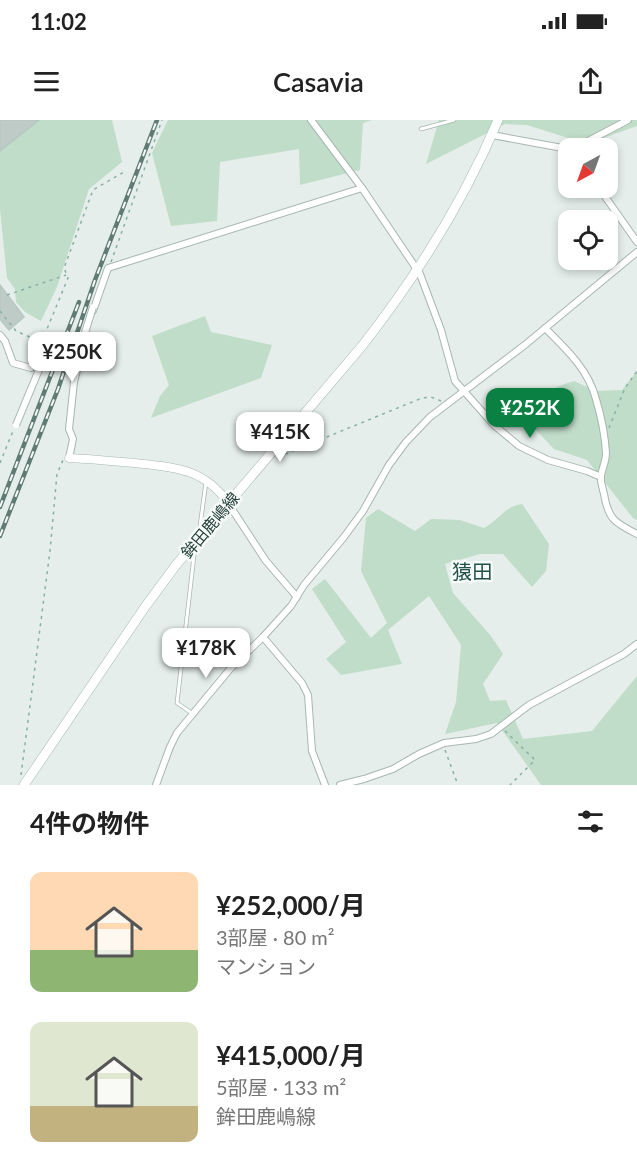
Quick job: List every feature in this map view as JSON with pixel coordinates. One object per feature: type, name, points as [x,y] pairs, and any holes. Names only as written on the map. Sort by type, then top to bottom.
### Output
[{"type":"main road","name":"鉾田鹿嶋線","points":[[22,784],[145,607],[197,539],[362,346],[388,312],[461,197],[498,120]]},
{"type":"street","points":[[311,120],[362,188],[417,268],[424,281],[441,330],[455,381],[494,425],[519,446],[548,460],[601,477]]},
{"type":"street","points":[[594,138],[628,120]]},
{"type":"street","points":[[492,135],[558,146]]},
{"type":"street","points":[[16,425],[43,360],[73,371],[108,268],[362,188]]},
{"type":"street","points":[[606,198],[637,242]]},
{"type":"street","points":[[156,785],[177,733],[230,669],[263,637],[297,597],[363,512],[389,465],[406,442],[430,417],[545,328],[637,252]]},
{"type":"street","points":[[93,307],[74,382],[69,429],[73,439],[69,458],[170,466],[206,480],[217,488],[266,561],[297,597]]},
{"type":"street","points":[[545,328],[582,368],[597,399],[605,440],[605,464],[601,477],[609,516],[619,525],[637,534]]},
{"type":"street","points":[[0,334],[13,363],[31,368]]},
{"type":"street","points":[[263,637],[302,683],[308,695],[312,751],[325,785]]},
{"type":"street","points":[[340,785],[393,769],[444,743],[477,740],[491,734],[529,705],[624,654],[637,644]]},
{"type":"lane","points":[[421,129],[454,120]]},
{"type":"lane","points":[[193,714],[177,703],[206,480]]},
{"type":"path","points":[[108,268],[162,120]]},
{"type":"path","points":[[31,368],[68,278],[64,268],[93,190],[124,172]]},
{"type":"path","points":[[7,295],[66,275]]},
{"type":"path","points":[[0,311],[16,331],[42,342]]},
{"type":"path","points":[[43,360],[40,358],[45,335]]},
{"type":"path","points":[[605,440],[625,388],[637,371]]},
{"type":"path","points":[[267,458],[276,458],[422,398],[431,397],[448,403]]},
{"type":"path","points":[[0,464],[16,425]]},
{"type":"path","points":[[0,451],[5,452]]},
{"type":"path","points":[[22,784],[51,551],[57,474],[62,460],[69,458]]},
{"type":"path","points":[[501,726],[535,760],[510,785]]},
{"type":"path","points":[[444,743],[458,785]]},
{"type":"green space","points":[[0,120],[112,120],[122,162],[89,189],[57,287],[41,321],[25,312],[16,302],[15,289],[7,278],[0,209]]},
{"type":"green space","points":[[168,120],[372,120],[363,123],[360,170],[300,185],[299,149],[220,162],[217,221],[171,226],[152,153]]},
{"type":"green space","points":[[439,120],[637,120],[637,126],[604,138],[568,138],[527,125],[505,124],[426,164]]},
{"type":"green space","points":[[205,316],[211,332],[272,345],[261,378],[151,418],[160,396],[169,385],[152,336]]},
{"type":"green space","points":[[637,371],[637,520],[587,460],[554,449],[523,416],[540,398],[557,387],[574,381],[596,391],[622,390]]},
{"type":"green space","points":[[522,504],[549,544],[546,571],[532,587],[503,554],[480,554],[445,564],[453,593],[491,636],[503,654],[483,684],[490,701],[506,700],[523,739],[592,731],[637,676],[637,785],[541,785],[497,723],[445,734],[456,702],[461,645],[429,596],[388,630],[402,664],[341,675],[326,659],[346,642],[312,589],[325,579],[371,638],[387,623],[361,571],[366,518],[378,509],[415,531],[431,519],[460,520],[484,528],[506,510]]},
{"type":"building","points":[[0,120],[39,120],[0,151]]},
{"type":"building","points":[[0,285],[24,317],[9,330],[0,319]]},
{"type":"railway","points":[[0,536],[58,389],[95,280],[157,120]]},
{"type":"railway","points":[[0,507],[79,302]]},
{"type":"district","name":"猿田","points":[[472,572]]}]
